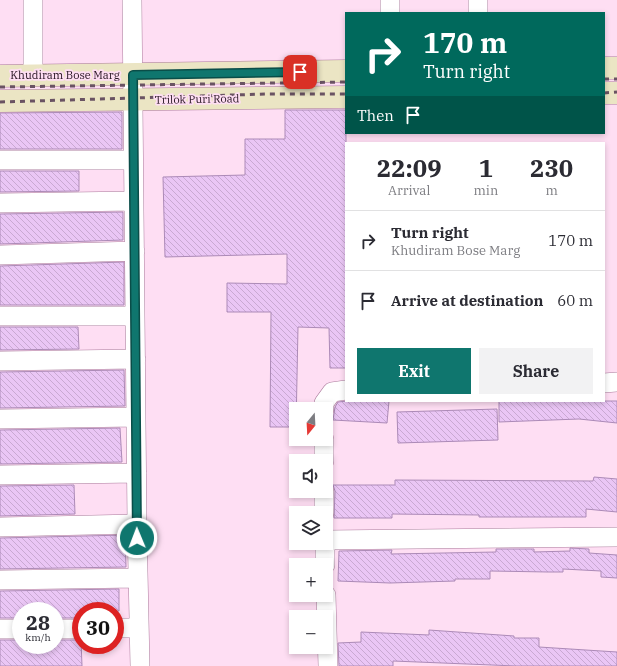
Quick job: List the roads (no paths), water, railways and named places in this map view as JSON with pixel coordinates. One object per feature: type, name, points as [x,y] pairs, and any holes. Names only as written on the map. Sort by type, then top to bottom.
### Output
[{"type":"street","points":[[33,0],[33,75]]},
{"type":"street","points":[[132,0],[137,524],[140,666]]},
{"type":"street","points":[[390,0],[390,12]]},
{"type":"street","points":[[478,0],[478,12]]},
{"type":"street","points":[[605,68],[617,68]]},
{"type":"street","name":"Khudiram Bose Marg","points":[[0,76],[345,71]]},
{"type":"street","points":[[605,93],[617,93]]},
{"type":"street","name":"Trilok Puri Road","points":[[0,101],[133,101],[345,97]]},
{"type":"street","points":[[0,160],[133,160]]},
{"type":"street","points":[[0,203],[134,201]]},
{"type":"street","points":[[0,255],[135,251]]},
{"type":"street","points":[[0,316],[135,316]]},
{"type":"street","points":[[0,361],[136,359]]},
{"type":"street","points":[[605,383],[617,382]]},
{"type":"street","points":[[325,402],[332,392],[345,390]]},
{"type":"street","points":[[0,419],[136,417]]},
{"type":"street","points":[[0,475],[137,473]]},
{"type":"street","points":[[0,527],[137,524]]},
{"type":"street","points":[[333,540],[617,537]]},
{"type":"street","points":[[0,580],[138,578]]},
{"type":"street","points":[[326,602],[328,666]]},
{"type":"street","points":[[124,628],[139,628]]},
{"type":"street","points":[[0,629],[12,629]]},
{"type":"railway","points":[[605,79],[617,79]]},
{"type":"railway","points":[[0,87],[345,82]]},
{"type":"railway","points":[[605,93],[617,92]]},
{"type":"railway","points":[[0,102],[266,94],[345,94]]}]
